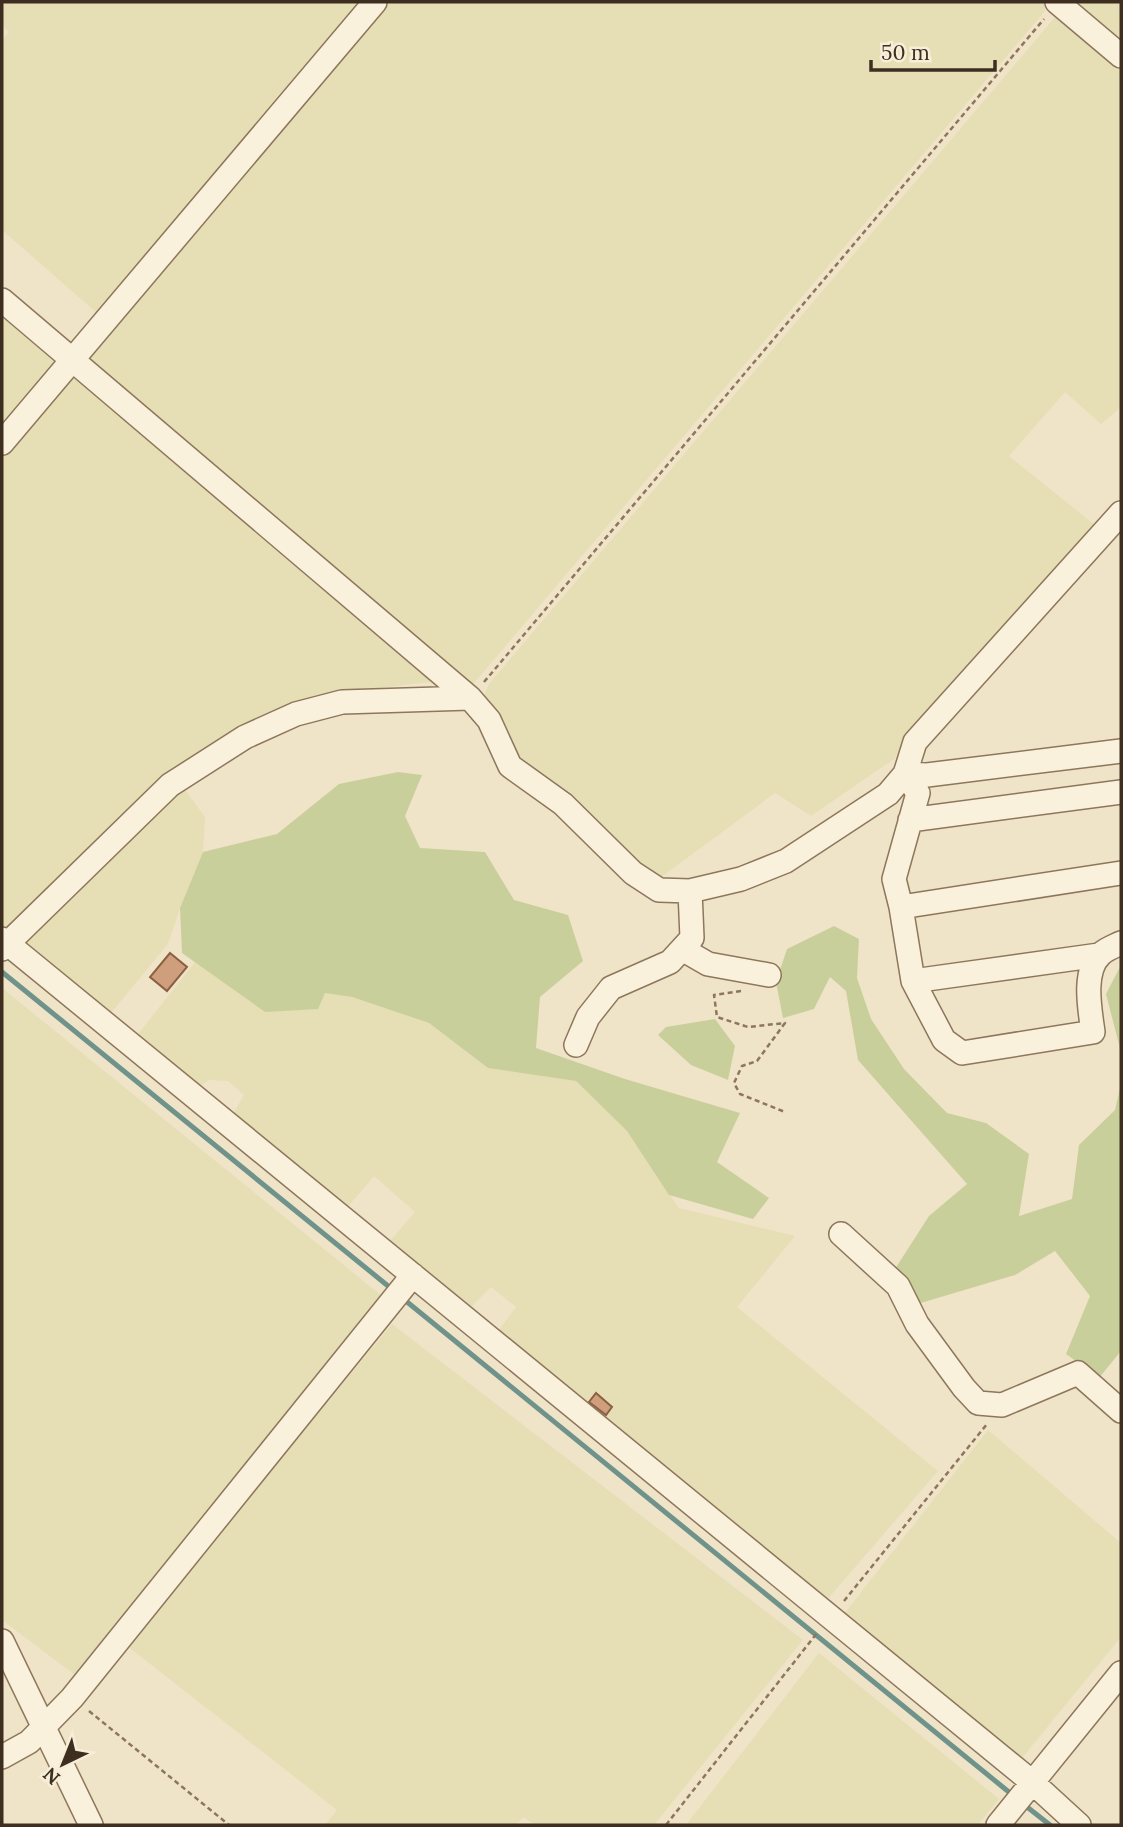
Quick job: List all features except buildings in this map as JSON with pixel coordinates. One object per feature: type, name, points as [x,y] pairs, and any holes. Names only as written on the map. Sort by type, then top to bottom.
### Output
[{"type":"street","points":[[2,443],[375,2]]},
{"type":"street","points":[[1057,2],[1121,56]]},
{"type":"street","points":[[2,300],[470,698],[489,720],[510,766],[563,804],[633,873],[659,890],[690,891],[741,878],[786,861],[888,794],[905,774],[915,742],[1121,513]]},
{"type":"street","points":[[470,698],[342,702],[296,714],[245,737],[170,785],[3,944],[831,1617],[1032,1782],[1079,1825]]},
{"type":"street","points":[[905,774],[928,775],[1121,751]]},
{"type":"street","points":[[905,774],[918,793],[894,879],[913,981],[944,1040],[962,1053],[1093,1032],[1088,999],[1090,977],[1099,955]]},
{"type":"street","points":[[910,820],[1121,792]]},
{"type":"street","points":[[901,907],[1121,873]]},
{"type":"street","points":[[576,1045],[588,1017],[611,988],[670,962],[692,938],[690,891]]},
{"type":"street","points":[[913,981],[1099,955],[1121,943]]},
{"type":"street","points":[[682,950],[708,964],[769,975]]},
{"type":"street","points":[[841,1234],[898,1286],[917,1324],[978,1403],[1002,1405],[1078,1373],[1121,1411]]},
{"type":"street","points":[[2,1757],[29,1742],[72,1698],[413,1275]]},
{"type":"street","points":[[2,1642],[91,1825]]},
{"type":"street","points":[[1004,1817],[1121,1673]]},
{"type":"path","points":[[470,698],[1057,2]]},
{"type":"path","points":[[769,975],[770,981],[739,992],[714,995],[717,1017],[748,1027],[785,1023],[757,1061],[741,1066],[734,1083],[740,1094],[785,1112]]},
{"type":"path","points":[[831,1617],[1002,1405]]},
{"type":"path","points":[[666,1825],[803,1650]]},
{"type":"path","points":[[72,1698],[229,1825]]},
{"type":"shaded area","points":[[2,2],[362,2],[97,313],[2,230],[2,40],[9,32],[2,25]]},
{"type":"shaded area","points":[[389,2],[1044,3],[1045,11],[474,683],[464,687],[85,361]]},
{"type":"shaded area","points":[[1068,2],[1121,2],[1121,47]]},
{"type":"shaded area","points":[[1056,16],[1121,70],[1121,407],[1101,424],[1065,392],[1009,456],[1096,526],[914,728],[894,759],[811,816],[775,793],[660,878],[638,868],[512,762],[496,714],[484,696],[489,684]]},
{"type":"shaded area","points":[[2,308],[58,356],[58,365],[2,429]]},
{"type":"shaded area","points":[[77,374],[441,681],[316,695],[278,709],[232,735],[181,767],[5,928],[2,925],[2,457],[67,379]]},
{"type":"shaded area","points":[[181,784],[205,817],[203,852],[168,944],[110,1014],[25,945],[24,938]]},
{"type":"shaded area","points":[[195,962],[265,1012],[325,993],[352,997],[429,1023],[488,1068],[576,1081],[627,1131],[679,1208],[795,1236],[737,1307],[938,1471],[826,1601],[496,1334],[516,1307],[491,1287],[467,1311],[388,1243],[415,1212],[374,1176],[345,1210],[231,1117],[244,1095],[228,1081],[209,1080],[195,1089],[135,1038]]},
{"type":"shaded area","points":[[2,988],[382,1296],[75,1675],[2,1620]]},
{"type":"shaded area","points":[[392,1324],[803,1640],[654,1825],[535,1825],[523,1817],[516,1825],[325,1825],[337,1810],[126,1645]]},
{"type":"shaded area","points":[[988,1430],[1121,1543],[1121,1637],[1022,1758],[844,1614]]},
{"type":"shaded area","points":[[819,1653],[999,1799],[978,1825],[686,1825]]},
{"type":"green space","points":[[398,772],[422,775],[405,816],[420,848],[485,852],[514,900],[568,915],[583,961],[540,997],[536,1048],[625,1079],[740,1113],[717,1162],[769,1198],[753,1219],[669,1195],[627,1131],[576,1081],[488,1068],[429,1023],[352,997],[325,993],[318,1009],[265,1012],[182,953],[180,908],[203,852],[277,834],[339,784]]},
{"type":"green space","points":[[834,926],[859,939],[857,978],[871,1019],[904,1069],[947,1113],[986,1123],[1029,1154],[1019,1216],[1072,1199],[1079,1145],[1115,1110],[1121,1084],[1121,1351],[1099,1378],[1066,1354],[1090,1296],[1055,1251],[1015,1275],[914,1305],[893,1272],[929,1216],[967,1184],[858,1060],[846,991],[830,977],[814,1009],[783,1018],[776,982],[787,949]]},
{"type":"green space","points":[[1121,965],[1121,1052],[1106,994]]},
{"type":"green space","points":[[715,1019],[735,1046],[728,1080],[691,1065],[658,1035],[666,1027]]},
{"type":"waterway","points":[[2,972],[393,1290]]},
{"type":"waterway","points":[[401,1297],[1015,1797]]},
{"type":"waterway","points":[[1022,1803],[1050,1825]]}]
